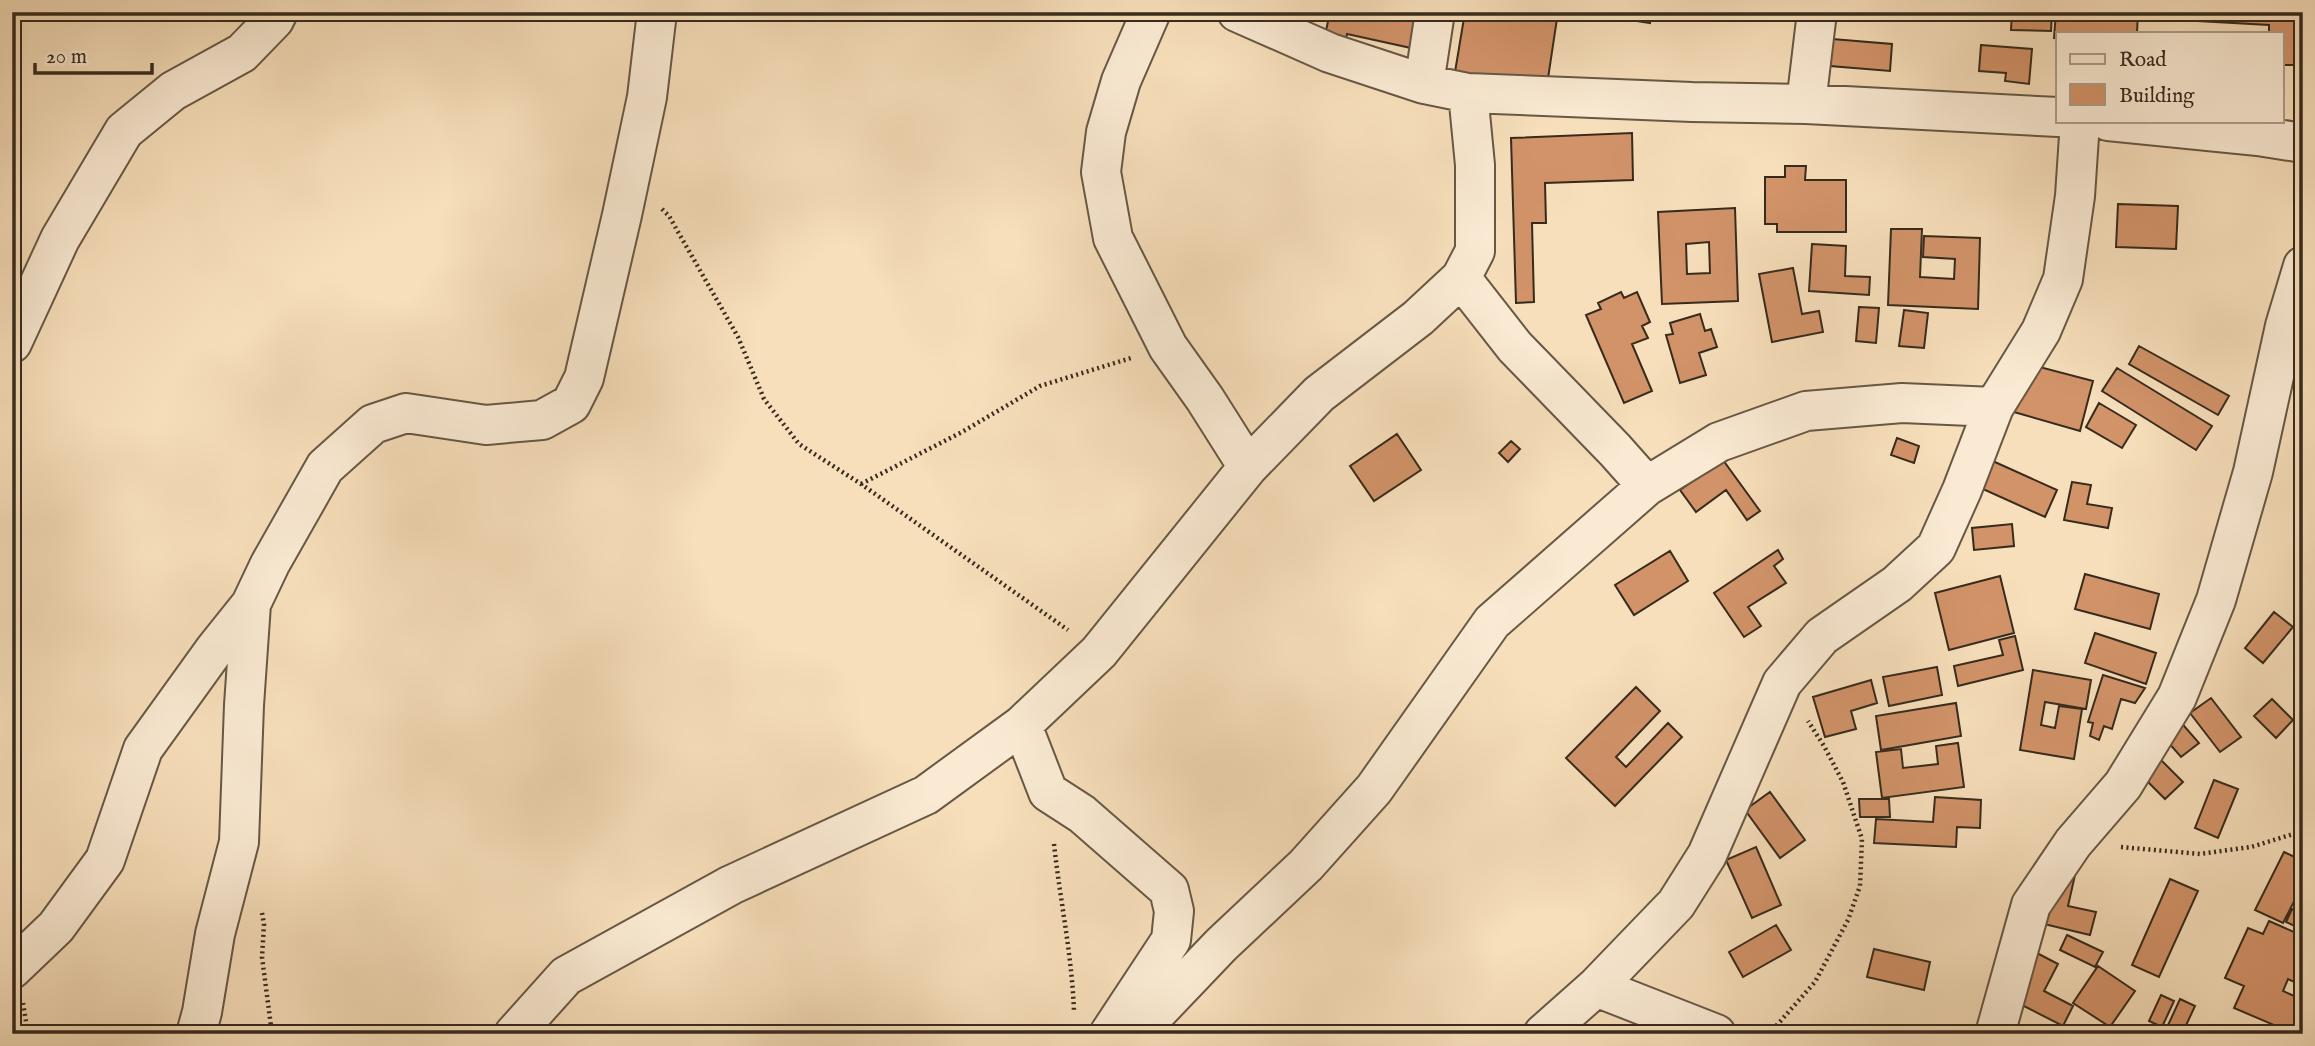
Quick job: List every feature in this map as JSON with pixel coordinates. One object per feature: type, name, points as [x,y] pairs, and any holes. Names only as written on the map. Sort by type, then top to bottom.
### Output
[{"type":"street","points":[[12,343],[60,239],[124,131],[173,91],[242,53],[274,20],[278,12]]},
{"type":"street","points":[[12,969],[56,927],[105,860],[143,749],[251,604],[270,564],[325,467],[373,424],[406,413],[486,425],[542,421],[571,404],[584,377],[630,176],[647,97],[657,12]]},
{"type":"street","points":[[1151,12],[1121,81],[1106,132],[1101,172],[1113,238],[1168,347],[1205,398],[1248,467]]},
{"type":"street","points":[[1237,12],[1330,53],[1424,84],[1468,93],[1806,104],[2056,117]]},
{"type":"street","points":[[1424,84],[1435,12]]},
{"type":"street","points":[[1806,104],[1817,12]]},
{"type":"street","points":[[514,1034],[566,976],[731,885],[926,795],[1022,725],[1099,652],[1248,467],[1320,394],[1418,318],[1461,278],[1475,251],[1475,165],[1468,93]]},
{"type":"street","points":[[1543,1034],[1596,987],[1676,904],[1707,855],[1782,683],[1822,636],[1897,584],[1936,548],[1994,407],[2041,331],[2063,279],[2075,196],[2080,122]]},
{"type":"street","points":[[2118,122],[2303,143]]},
{"type":"street","points":[[1996,1034],[2031,905],[2073,843],[2123,785],[2177,697],[2216,600],[2253,472],[2285,326],[2303,266]]},
{"type":"street","points":[[1461,278],[1515,347],[1647,486]]},
{"type":"street","points":[[1136,1034],[1221,945],[1306,865],[1374,789],[1492,622],[1647,486],[1719,442],[1807,411],[1902,403],[1994,407]]},
{"type":"street","points":[[196,1034],[215,933],[239,842],[251,604]]},
{"type":"street","points":[[1022,725],[1048,792],[1082,814],[1169,890],[1174,911],[1171,940],[1092,1027]]},
{"type":"street","points":[[1596,987],[1716,1034]]},
{"type":"path","points":[[630,176],[675,227],[738,337],[764,399],[799,444],[861,484],[1099,652]]},
{"type":"path","points":[[861,484],[962,432],[1040,386],[1168,347]]},
{"type":"path","points":[[1769,1034],[1815,982],[1847,920],[1860,886],[1862,839],[1843,782],[1824,746],[1782,683]]},
{"type":"path","points":[[1048,792],[1062,910],[1073,970],[1092,1027]]},
{"type":"path","points":[[2073,843],[2200,854],[2251,847],[2303,831]]},
{"type":"path","points":[[233,862],[256,896],[263,915],[262,957],[272,1034]]},
{"type":"building","points":[[1330,12],[1419,12],[1411,48],[1347,34],[1345,44],[1324,40]]},
{"type":"building","points":[[1465,12],[1558,12],[1547,85],[1455,72]]},
{"type":"building","points":[[1600,12],[1651,12],[1650,23],[1599,15]]},
{"type":"building","points":[[1937,12],[1993,12],[1993,18],[1937,15]]},
{"type":"building","points":[[2012,12],[2052,12],[2051,31],[2011,30]]},
{"type":"building","points":[[2056,12],[2138,12],[2137,32],[2056,32],[2054,38]]},
{"type":"building","points":[[2199,12],[2303,12],[2303,65],[2284,65],[2284,32],[2269,32],[2269,25],[2198,21]]},
{"type":"building","points":[[1820,38],[1892,44],[1890,71],[1818,65]]},
{"type":"building","points":[[1981,45],[2032,49],[2029,84],[2005,81],[2006,73],[1979,71]]},
{"type":"building","points":[[1632,133],[1633,180],[1545,183],[1546,223],[1532,223],[1534,302],[1516,303],[1511,138]]},
{"type":"building","points":[[1785,166],[1806,166],[1805,180],[1846,180],[1846,232],[1777,232],[1777,224],[1765,224],[1765,177],[1785,177]]},
{"type":"building","points":[[2118,204],[2178,206],[2176,249],[2116,247]]},
{"type":"building","points":[[1735,208],[1738,301],[1662,304],[1658,212]],"holes":[[[1709,242],[1710,273],[1687,274],[1686,244]]]},
{"type":"building","points":[[1891,229],[1922,229],[1920,277],[1954,279],[1955,259],[1923,257],[1924,236],[1980,238],[1978,309],[1888,305]]},
{"type":"building","points":[[1812,244],[1846,246],[1845,276],[1870,277],[1869,295],[1809,291]]},
{"type":"building","points":[[1793,268],[1802,314],[1819,311],[1823,332],[1772,342],[1759,274]]},
{"type":"building","points":[[1621,292],[1624,298],[1637,292],[1650,322],[1642,326],[1648,338],[1632,344],[1652,391],[1624,403],[1586,315],[1601,309],[1598,303]]},
{"type":"building","points":[[1859,307],[1879,308],[1876,343],[1856,341]]},
{"type":"building","points":[[1904,310],[1928,313],[1924,348],[1899,346]]},
{"type":"building","points":[[1700,314],[1705,331],[1711,329],[1717,347],[1699,353],[1706,375],[1680,383],[1666,335],[1673,334],[1670,323]]},
{"type":"building","points":[[2139,346],[2229,396],[2218,415],[2129,364]]},
{"type":"building","points":[[2028,364],[2093,381],[2080,431],[2014,412]]},
{"type":"building","points":[[2117,368],[2212,426],[2196,450],[2102,391]]},
{"type":"building","points":[[2099,403],[2136,425],[2122,448],[2086,427]]},
{"type":"building","points":[[1397,434],[1421,470],[1374,501],[1350,466]]},
{"type":"building","points":[[1897,438],[1919,446],[1914,463],[1891,455]]},
{"type":"building","points":[[1511,441],[1520,449],[1508,462],[1499,453]]},
{"type":"building","points":[[1986,458],[2057,490],[2045,517],[1974,485]]},
{"type":"building","points":[[1723,460],[1760,511],[1747,520],[1726,490],[1696,512],[1680,490]]},
{"type":"building","points":[[2072,482],[2091,485],[2087,504],[2112,508],[2108,528],[2064,520]]},
{"type":"building","points":[[2012,524],[2014,546],[1974,550],[1972,528]]},
{"type":"building","points":[[1778,550],[1783,559],[1774,566],[1786,583],[1748,607],[1761,626],[1744,637],[1714,593]]},
{"type":"building","points":[[1670,551],[1688,581],[1634,615],[1615,585]]},
{"type":"building","points":[[2085,574],[2159,594],[2150,629],[2075,609]]},
{"type":"building","points":[[2000,576],[2014,633],[1949,650],[1935,593]]},
{"type":"building","points":[[2274,612],[2293,627],[2263,663],[2245,648]]},
{"type":"building","points":[[2095,633],[2156,653],[2146,684],[2085,663]]},
{"type":"building","points":[[2015,636],[2023,670],[1958,686],[1954,666],[2003,655],[1999,640]]},
{"type":"building","points":[[1937,667],[1942,695],[1889,706],[1883,677]]},
{"type":"building","points":[[2033,670],[2091,680],[2086,709],[2045,702],[2041,725],[2055,728],[2059,706],[2082,709],[2074,759],[2020,750]]},
{"type":"building","points":[[2103,675],[2145,688],[2135,703],[2121,699],[2112,729],[2104,726],[2099,740],[2090,736],[2093,723],[2088,722]]},
{"type":"building","points":[[1871,680],[1877,703],[1851,711],[1856,729],[1825,737],[1813,697]]},
{"type":"building","points":[[1636,687],[1660,711],[1616,757],[1626,767],[1668,723],[1682,737],[1615,806],[1566,758]]},
{"type":"building","points":[[2211,698],[2241,737],[2220,752],[2190,713]]},
{"type":"building","points":[[2272,699],[2293,720],[2276,738],[2254,716]]},
{"type":"building","points":[[1956,703],[1961,736],[1881,750],[1876,716]]},
{"type":"building","points":[[2178,719],[2199,743],[2181,757],[2161,734]]},
{"type":"building","points":[[1958,743],[1964,787],[1882,798],[1876,752],[1901,749],[1903,768],[1938,764],[1936,746]]},
{"type":"building","points":[[2155,754],[2183,782],[2165,799],[2138,772]]},
{"type":"building","points":[[2214,780],[2238,789],[2218,838],[2195,828]]},
{"type":"building","points":[[1770,792],[1805,840],[1780,858],[1745,810]]},
{"type":"building","points":[[1935,797],[1981,800],[1980,828],[1957,827],[1956,847],[1874,843],[1876,819],[1933,822]]},
{"type":"building","points":[[1859,799],[1889,799],[1890,817],[1860,817]]},
{"type":"building","points":[[1756,847],[1781,905],[1752,918],[1726,860]]},
{"type":"building","points":[[2284,852],[2303,861],[2303,884],[2283,923],[2255,910]]},
{"type":"building","points":[[2056,871],[2075,875],[2068,906],[2096,912],[2090,935],[2044,924]]},
{"type":"building","points":[[2170,879],[2198,891],[2159,977],[2132,965]]},
{"type":"building","points":[[2292,909],[2303,914],[2303,930],[2286,922]]},
{"type":"building","points":[[2269,921],[2303,936],[2303,986],[2288,979],[2283,991],[2303,1000],[2303,1017],[2295,1034],[2234,1008],[2244,986],[2225,978],[2248,928],[2263,934]]},
{"type":"building","points":[[1776,925],[1791,950],[1743,977],[1729,952]]},
{"type":"building","points":[[2067,935],[2103,952],[2095,967],[2060,950]]},
{"type":"building","points":[[1874,949],[1930,962],[1924,990],[1867,977]]},
{"type":"building","points":[[2035,952],[2058,964],[2044,991],[2073,1006],[2063,1026],[2010,999]]},
{"type":"building","points":[[2098,966],[2135,991],[2110,1027],[2073,1003]]},
{"type":"building","points":[[2161,995],[2174,1001],[2162,1027],[2149,1021]]},
{"type":"building","points":[[2180,999],[2195,1006],[2182,1034],[2164,1034]]},
{"type":"building","points":[[2015,1023],[2043,1034],[2011,1034]]}]
